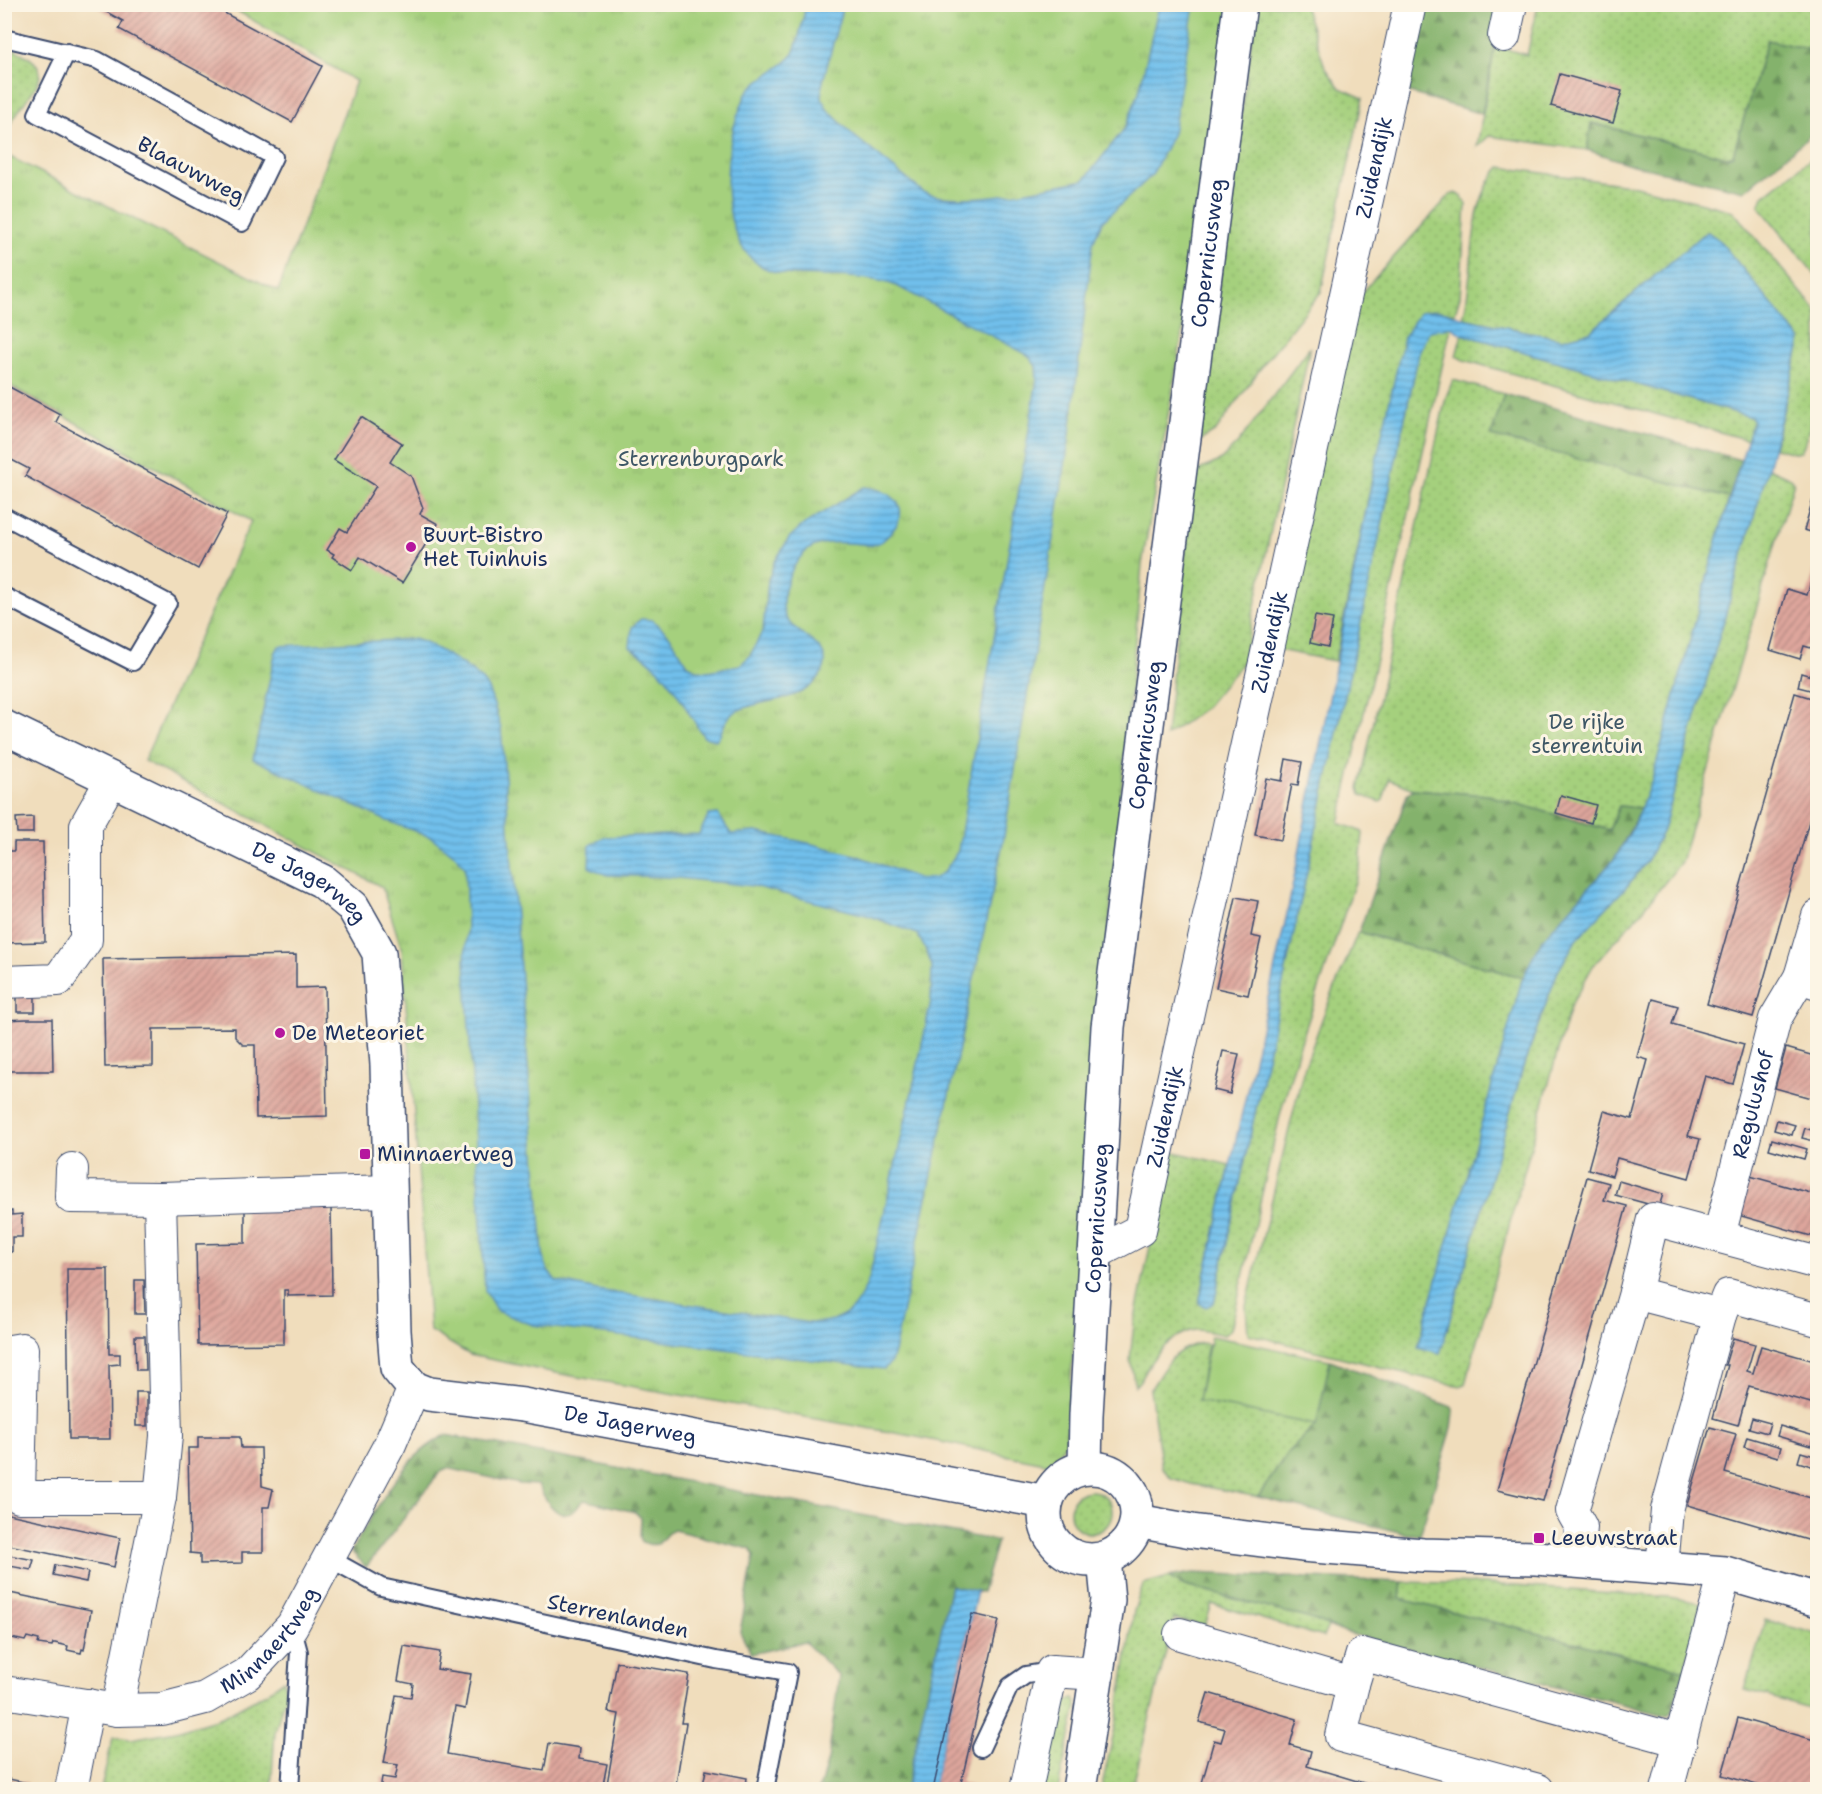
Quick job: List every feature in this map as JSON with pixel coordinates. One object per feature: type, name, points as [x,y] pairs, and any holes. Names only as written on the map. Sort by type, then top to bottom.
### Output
[{"type":"street","name":"Copernicusweg","points":[[1085,1468],[1094,1254],[1108,1027],[1240,4]]},
{"type":"street","name":"Zuidendijk","points":[[1094,1254],[1140,1230],[1410,4]]},
{"type":"street","points":[[1504,36],[1511,4]]},
{"type":"street","name":"De Jagerweg","points":[[4,728],[322,881],[353,907],[379,954],[387,1065],[397,1368],[414,1388],[429,1394],[523,1405],[1046,1502]]},
{"type":"street","points":[[4,982],[58,980],[86,940],[86,825],[112,779]]},
{"type":"street","name":"Regulushof","points":[[1719,1236],[1775,1019],[1809,980],[1818,916]]},
{"type":"street","points":[[72,1169],[71,1197],[160,1198],[390,1191]]},
{"type":"street","points":[[71,1790],[103,1707],[160,1497],[166,1436],[160,1198]]},
{"type":"street","points":[[1578,1561],[1581,1527],[1572,1511],[1635,1293],[1653,1219],[1818,1263]]},
{"type":"street","points":[[1635,1293],[1720,1315]]},
{"type":"street","points":[[1662,1568],[1667,1510],[1720,1315],[1728,1295],[1818,1320]]},
{"type":"street","points":[[4,1352],[22,1349],[19,1497],[160,1497]]},
{"type":"street","name":"Minnaertweg","points":[[4,1692],[103,1707],[162,1709],[206,1698],[247,1674],[292,1626],[327,1557],[390,1444],[414,1388]]},
{"type":"street","points":[[1085,1468],[1104,1469],[1121,1478],[1133,1493],[1138,1511],[1130,1540],[1104,1559],[1074,1557],[1058,1546],[1047,1527],[1046,1502],[1052,1489],[1062,1478],[1085,1468]]},
{"type":"street","points":[[1137,1521],[1192,1531],[1302,1545],[1423,1555],[1578,1561],[1725,1573],[1818,1600]]},
{"type":"street","points":[[1079,1790],[1108,1600],[1104,1559]]},
{"type":"street","points":[[1667,1790],[1725,1573]]},
{"type":"street","points":[[1180,1634],[1353,1684]]},
{"type":"street","points":[[1538,1790],[1341,1736],[1362,1654],[1681,1741]]},
{"type":"street","points":[[1026,1790],[1052,1671],[1098,1674]]},
{"type":"lane","name":"Blaauwweg","points":[[4,38],[67,52],[97,60],[274,157],[242,223],[36,114],[67,52]]},
{"type":"lane","points":[[4,516],[168,603],[134,662],[4,596]]},
{"type":"lane","name":"Sterrenlanden","points":[[327,1557],[381,1587],[716,1660],[789,1672],[765,1790]]},
{"type":"lane","points":[[290,1790],[299,1652],[292,1626]]},
{"type":"lane","points":[[981,1748],[1010,1686],[1026,1676],[1052,1671]]},
{"type":"green space","name":"Sterrenburgpark","points":[[227,5],[1240,5],[1142,564],[1089,1144],[1066,1443],[1049,1464],[907,1435],[561,1374],[470,1355],[430,1331],[402,950],[382,887],[144,761],[251,521],[5,383],[4,154],[278,291],[356,81]]},
{"type":"green space","points":[[1256,5],[1304,5],[1325,67],[1340,88],[1363,98],[1321,292],[1265,362],[1216,431],[1198,442]]},
{"type":"green space","points":[[1407,5],[1503,5],[1482,114],[1389,87]]},
{"type":"green space","points":[[1538,5],[1817,5],[1817,51],[1767,40],[1733,155],[1727,157],[1592,123],[1587,150],[1489,136],[1477,147],[1495,46],[1527,55]]},
{"type":"green space","points":[[1767,40],[1817,51],[1817,130],[1744,191],[1633,165],[1587,150],[1591,123],[1727,157],[1733,155]]},
{"type":"green space","points":[[5,46],[34,62],[39,70],[39,78],[10,124],[5,148]]},
{"type":"green space","points":[[1817,154],[1817,277],[1759,206],[1763,196]]},
{"type":"green space","points":[[1500,167],[1636,186],[1733,211],[1817,311],[1815,401],[1808,436],[1801,452],[1795,453],[1774,448],[1801,340],[1719,240],[1708,232],[1590,332],[1562,339],[1463,318],[1476,219],[1489,182]]},
{"type":"green space","points":[[1456,193],[1462,196],[1466,205],[1460,296],[1455,313],[1431,310],[1374,470],[1335,661],[1278,650],[1354,301],[1450,195]]},
{"type":"green space","points":[[1451,327],[1339,823],[1363,832],[1360,867],[1299,1048],[1281,1111],[1231,1329],[1224,1335],[1196,1330],[1175,1338],[1152,1361],[1135,1386],[1130,1359],[1134,1323],[1170,1151],[1230,1165],[1199,1303],[1214,1302],[1419,352],[1429,330]]},
{"type":"green space","points":[[1462,334],[1751,417],[1753,421],[1748,440],[1464,360],[1456,356]]},
{"type":"green space","points":[[1310,347],[1243,662],[1205,708],[1166,736],[1194,472],[1220,461],[1238,443]]},
{"type":"green space","name":"De rijke sterrentuin","points":[[1453,380],[1504,394],[1492,436],[1729,498],[1652,780],[1641,808],[1619,806],[1609,830],[1487,795],[1413,789],[1389,779],[1383,800],[1380,802],[1361,795],[1359,788],[1446,397]]},
{"type":"green space","points":[[1504,394],[1741,460],[1729,498],[1491,436]]},
{"type":"green space","points":[[1768,468],[1791,478],[1794,482],[1681,862],[1643,910],[1593,966],[1570,1007],[1465,1384],[1461,1386],[1432,1380],[1248,1334],[1246,1306],[1303,1072],[1358,932],[1524,978],[1418,1347],[1440,1353],[1523,1067],[1557,973],[1576,940],[1627,886],[1647,861],[1663,830]]},
{"type":"green space","points":[[1413,789],[1487,795],[1609,830],[1619,806],[1641,808],[1616,857],[1543,939],[1524,978],[1359,932],[1407,795]]},
{"type":"green space","points":[[1211,1336],[1330,1360],[1316,1425],[1198,1401]]},
{"type":"green space","points":[[1201,1343],[1208,1344],[1198,1401],[1316,1425],[1288,1453],[1258,1497],[1171,1478],[1162,1468],[1150,1390],[1170,1360],[1182,1350]]},
{"type":"green space","points":[[1330,1360],[1452,1407],[1454,1412],[1452,1428],[1420,1535],[1407,1534],[1258,1497],[1288,1453],[1316,1425]]},
{"type":"green space","points":[[446,1435],[997,1541],[982,1593],[951,1586],[906,1790],[819,1789],[828,1760],[839,1676],[805,1642],[751,1654],[740,1632],[754,1556],[750,1549],[674,1530],[658,1544],[651,1545],[642,1542],[641,1518],[635,1512],[584,1500],[574,1511],[562,1514],[552,1507],[538,1485],[520,1484],[447,1468],[440,1472],[366,1567],[351,1551],[402,1471],[415,1457]]},
{"type":"green space","points":[[1091,1491],[1099,1492],[1106,1497],[1111,1504],[1111,1520],[1106,1527],[1099,1532],[1091,1533],[1083,1532],[1076,1527],[1071,1520],[1070,1512],[1071,1504],[1076,1497],[1083,1492]]},
{"type":"green space","points":[[1193,1573],[1402,1582],[1400,1599],[1685,1670],[1672,1711],[1668,1716],[1343,1632],[1311,1619],[1185,1586],[1168,1577]]},
{"type":"green space","points":[[1168,1577],[1185,1586],[1311,1619],[1328,1626],[1323,1637],[1212,1604],[1205,1626],[1174,1619],[1132,1789],[1101,1790],[1116,1724],[1134,1611],[1143,1584]]},
{"type":"green space","points":[[1402,1582],[1487,1584],[1669,1597],[1701,1603],[1685,1670],[1400,1599]]},
{"type":"green space","points":[[1765,1620],[1817,1634],[1817,1710],[1745,1690]]},
{"type":"green space","points":[[284,1680],[286,1697],[275,1732],[271,1789],[101,1789],[113,1737],[131,1739],[176,1731],[222,1717],[266,1693]]},
{"type":"green space","points":[[1074,1699],[1077,1706],[1058,1789],[1042,1790],[1062,1703]]},
{"type":"water","points":[[806,5],[843,5],[822,85],[822,98],[827,109],[853,135],[923,192],[957,198],[1002,195],[1084,180],[1125,128],[1139,92],[1159,5],[1194,5],[1173,133],[1152,175],[1102,222],[1093,242],[1069,441],[1003,842],[894,1352],[891,1362],[884,1369],[533,1325],[497,1311],[485,1291],[465,961],[467,926],[465,867],[456,856],[431,837],[385,820],[253,759],[275,654],[279,646],[414,639],[452,658],[480,678],[490,693],[501,728],[543,1254],[547,1269],[556,1281],[597,1290],[810,1323],[833,1320],[848,1313],[854,1307],[869,1279],[931,1001],[932,966],[917,934],[870,916],[753,886],[669,877],[607,875],[589,867],[590,845],[604,837],[699,834],[709,815],[718,814],[731,834],[756,832],[808,843],[855,855],[920,879],[935,878],[945,871],[958,851],[1030,424],[1037,379],[1036,366],[1028,355],[897,286],[859,278],[794,275],[773,271],[750,257],[739,240],[731,219],[727,171],[735,125],[748,91],[791,57]]},
{"type":"water","points":[[1708,232],[1719,240],[1801,340],[1768,468],[1663,830],[1647,861],[1627,886],[1576,940],[1557,973],[1523,1067],[1440,1353],[1418,1347],[1521,983],[1543,939],[1616,857],[1632,829],[1652,780],[1720,530],[1753,421],[1751,417],[1462,334],[1451,327],[1429,331],[1419,352],[1214,1303],[1206,1307],[1199,1303],[1287,914],[1374,470],[1404,337],[1420,312],[1433,311],[1562,339],[1590,332]]},
{"type":"water","points":[[864,487],[889,495],[899,505],[900,513],[893,530],[879,543],[873,545],[831,543],[809,549],[793,568],[786,586],[784,614],[794,627],[822,651],[825,659],[819,677],[801,692],[733,713],[716,740],[704,737],[664,676],[644,656],[630,647],[632,627],[641,619],[652,620],[669,635],[688,665],[697,670],[708,671],[740,665],[750,656],[763,630],[768,581],[774,563],[789,538],[803,525]]},
{"type":"water","points":[[951,1586],[977,1591],[972,1614],[933,1789],[906,1790]]},
{"type":"building","points":[[92,4],[208,4],[322,66],[292,122],[119,29],[123,21]]},
{"type":"building","points":[[1560,74],[1622,91],[1613,123],[1551,106]]},
{"type":"building","points":[[4,384],[60,414],[56,422],[227,514],[198,569],[25,476],[29,469],[4,456]]},
{"type":"building","points":[[361,417],[402,443],[390,462],[411,476],[423,508],[420,514],[438,524],[402,583],[360,557],[352,570],[332,557],[334,554],[327,550],[340,528],[347,532],[376,486],[334,460]]},
{"type":"building","points":[[1818,485],[1818,534],[1804,530]]},
{"type":"building","points":[[1818,558],[1818,650],[1804,646],[1800,659],[1770,650],[1787,589],[1807,595]]},
{"type":"building","points":[[1315,616],[1333,619],[1328,647],[1310,643]]},
{"type":"building","points":[[1801,673],[1818,678],[1818,692],[1798,687]]},
{"type":"building","points":[[1795,693],[1818,700],[1813,718],[1818,719],[1818,790],[1753,1017],[1707,1004]]},
{"type":"building","points":[[1286,759],[1302,762],[1298,785],[1292,784],[1281,840],[1255,835],[1266,778],[1282,781]]},
{"type":"building","points":[[1561,795],[1596,805],[1591,823],[1556,813]]},
{"type":"building","points":[[4,808],[7,808],[8,837],[4,837]]},
{"type":"building","points":[[33,817],[33,833],[17,833],[16,818]]},
{"type":"building","points":[[14,842],[43,842],[45,942],[4,943],[4,851],[14,851]]},
{"type":"building","points":[[1236,897],[1258,901],[1251,936],[1261,938],[1248,995],[1216,988]]},
{"type":"building","name":"De Meteoriet","points":[[296,955],[296,988],[325,987],[327,1116],[256,1118],[255,1045],[243,1045],[235,1037],[235,1028],[153,1029],[153,1066],[105,1067],[103,959]]},
{"type":"building","points":[[17,996],[35,996],[35,1012],[17,1012]]},
{"type":"building","points":[[1653,999],[1678,1006],[1672,1024],[1744,1044],[1733,1084],[1705,1076],[1688,1136],[1700,1139],[1689,1178],[1617,1158],[1612,1176],[1588,1169],[1604,1111],[1632,1119],[1648,1060],[1637,1057]]},
{"type":"building","points":[[52,1019],[53,1071],[4,1071],[4,1020]]},
{"type":"building","points":[[1786,1048],[1818,1057],[1818,1100],[1775,1088]]},
{"type":"building","points":[[1223,1051],[1239,1054],[1230,1094],[1214,1090]]},
{"type":"building","points":[[1777,1120],[1795,1125],[1792,1135],[1774,1130]]},
{"type":"building","points":[[1805,1128],[1818,1132],[1818,1142],[1802,1138]]},
{"type":"building","points":[[1772,1139],[1807,1149],[1804,1159],[1769,1149]]},
{"type":"building","points":[[1750,1176],[1818,1195],[1818,1238],[1738,1215]]},
{"type":"building","points":[[1587,1177],[1609,1183],[1604,1200],[1627,1206],[1543,1501],[1497,1490]]},
{"type":"building","points":[[1619,1181],[1663,1194],[1659,1207],[1615,1195]]},
{"type":"building","points":[[331,1205],[332,1295],[288,1296],[288,1290],[284,1290],[284,1344],[198,1345],[196,1244],[245,1243],[245,1206]]},
{"type":"building","points":[[5,1211],[12,1211],[12,1215],[22,1214],[22,1237],[12,1237],[12,1252],[5,1252]]},
{"type":"building","points":[[67,1269],[108,1269],[109,1354],[120,1354],[120,1364],[109,1365],[110,1439],[69,1439]]},
{"type":"building","points":[[135,1280],[144,1280],[145,1314],[135,1314]]},
{"type":"building","points":[[135,1336],[145,1336],[146,1370],[136,1370]]},
{"type":"building","points":[[1733,1338],[1755,1344],[1747,1371],[1753,1373],[1761,1346],[1818,1362],[1818,1405],[1749,1386],[1738,1425],[1713,1418]]},
{"type":"building","points":[[136,1392],[147,1392],[147,1426],[136,1426]]},
{"type":"building","points":[[1752,1418],[1770,1423],[1767,1433],[1749,1428]]},
{"type":"building","points":[[1780,1426],[1814,1436],[1811,1446],[1777,1436]]},
{"type":"building","points":[[1710,1427],[1736,1434],[1725,1473],[1818,1500],[1818,1543],[1687,1505]]},
{"type":"building","points":[[198,1437],[240,1437],[241,1448],[261,1448],[262,1486],[273,1489],[269,1507],[263,1507],[263,1552],[242,1552],[242,1563],[200,1564],[200,1554],[190,1553],[188,1448],[198,1448]]},
{"type":"building","points":[[1747,1437],[1781,1447],[1778,1457],[1744,1447]]},
{"type":"building","points":[[1801,1452],[1818,1457],[1818,1468],[1798,1462]]},
{"type":"building","points":[[4,1513],[120,1538],[114,1567],[4,1544]]},
{"type":"building","points":[[4,1554],[34,1560],[31,1570],[4,1565]]},
{"type":"building","points":[[55,1565],[88,1572],[86,1582],[53,1575]]},
{"type":"building","points":[[5,1592],[91,1610],[84,1650],[82,1649],[81,1653],[67,1650],[68,1646],[55,1643],[52,1646],[38,1644],[39,1640],[27,1637],[25,1641],[11,1638],[11,1634],[5,1633]]},
{"type":"building","points":[[972,1614],[999,1620],[961,1783],[985,1790],[933,1790]]},
{"type":"building","points":[[404,1646],[440,1652],[437,1669],[471,1674],[465,1709],[455,1707],[447,1754],[544,1771],[549,1743],[580,1748],[579,1759],[607,1764],[602,1790],[380,1790],[382,1777],[395,1779],[398,1765],[384,1763],[396,1695],[411,1697],[413,1684],[398,1681]]},
{"type":"building","points":[[617,1662],[689,1674],[681,1723],[686,1723],[675,1790],[606,1790],[619,1714],[608,1712]]},
{"type":"building","points":[[1208,1693],[1297,1719],[1290,1745],[1311,1751],[1307,1766],[1387,1790],[1200,1790],[1214,1740],[1221,1742],[1225,1729],[1199,1722]]},
{"type":"building","points":[[1738,1718],[1818,1741],[1818,1790],[1774,1790],[1722,1775]]},
{"type":"building","points":[[706,1770],[747,1778],[745,1790],[702,1790]]},
{"type":"building","points":[[4,1778],[28,1783],[27,1790],[4,1790]]},
{"type":"place","name":"Buurt-Bistro Het Tuinhuis","points":[[411,547]]},
{"type":"place","name":"De Meteoriet","points":[[280,1033]]},
{"type":"place","name":"Minnaertweg","points":[[365,1154]]},
{"type":"place","name":"Leeuwstraat","points":[[1539,1538]]}]
